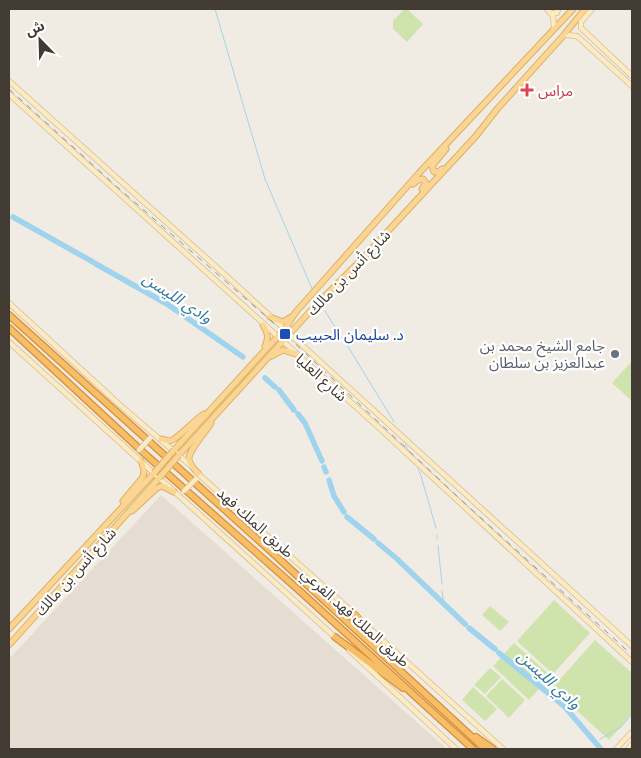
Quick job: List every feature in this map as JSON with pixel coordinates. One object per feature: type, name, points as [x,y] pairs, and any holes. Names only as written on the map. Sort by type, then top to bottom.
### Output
[{"type":"highway","name":"طريق الملك فهد","points":[[9,315],[485,749]]},
{"type":"highway","name":"طريق الملك فهد","points":[[9,328],[153,462],[302,593],[473,749]]},
{"type":"highway","points":[[355,614],[409,678]]},
{"type":"highway","points":[[334,637],[394,683],[417,697]]},
{"type":"highway","points":[[456,723],[493,749]]},
{"type":"highway","points":[[450,728],[468,749]]},
{"type":"main road","points":[[547,9],[552,13],[554,30]]},
{"type":"main road","points":[[552,13],[557,13],[558,9]]},
{"type":"main road","points":[[161,439],[170,441],[176,438],[194,420],[208,411],[284,329],[295,313],[419,173],[572,9]]},
{"type":"main road","points":[[589,9],[581,22],[581,28],[632,76]]},
{"type":"main road","name":"شارع أنس بن مالك","points":[[9,645],[179,455],[476,136],[498,108],[589,9]]},
{"type":"main road","points":[[564,35],[577,36],[632,86]]},
{"type":"main road","name":"شارع العليا","points":[[9,81],[632,646]]},
{"type":"main road","name":"شارع العليا","points":[[9,94],[376,425],[632,662]]},
{"type":"main road","points":[[467,122],[432,166],[432,170],[438,172],[476,136]]},
{"type":"main road","points":[[386,212],[418,180],[423,179],[426,184],[425,186],[399,219]]},
{"type":"main road","name":"طريق الملك فهد الفرعي","points":[[9,303],[503,749]]},
{"type":"main road","points":[[270,317],[283,322],[295,313]]},
{"type":"main road","points":[[263,325],[268,336],[263,351]]},
{"type":"main road","name":"طريق الملك فهد الفرعي","points":[[9,342],[142,461],[456,749]]},
{"type":"main road","points":[[267,359],[283,350],[296,354]]},
{"type":"main road","name":"شارع أنس بن مالك","points":[[9,629],[154,473],[208,411]]},
{"type":"main road","points":[[198,473],[189,460],[189,455],[214,417]]},
{"type":"main road","points":[[130,451],[139,450],[150,438],[150,431]]},
{"type":"main road","points":[[116,512],[143,477],[142,461]]},
{"type":"main road","points":[[187,504],[182,496],[184,492],[196,480],[206,481]]},
{"type":"main road","points":[[122,518],[138,507],[157,488],[162,486],[174,492]]},
{"type":"main road","points":[[616,749],[632,732]]},
{"type":"main road","points":[[628,749],[632,744]]},
{"type":"shaded area","points":[[161,495],[447,749],[9,749],[9,659]]},
{"type":"green space","points":[[404,9],[407,9],[423,24],[407,42],[393,29],[393,21]]},
{"type":"green space","points":[[632,361],[632,401],[612,383]]},
{"type":"green space","points":[[554,600],[590,633],[553,674],[517,641]]},
{"type":"green space","points":[[490,606],[509,622],[500,631],[482,615]]},
{"type":"green space","points":[[595,640],[632,673],[632,714],[609,740],[552,688]]},
{"type":"green space","points":[[514,643],[551,676],[529,700],[493,666]]},
{"type":"green space","points":[[490,668],[501,677],[485,694],[474,685]]},
{"type":"green space","points":[[502,679],[525,700],[509,718],[486,696]]},
{"type":"green space","points":[[473,687],[497,709],[485,721],[462,700]]},
{"type":"waterway","points":[[215,9],[265,179],[313,291]]},
{"type":"waterway","name":"وادي الليسن","points":[[13,217],[93,262]]},
{"type":"waterway","name":"وادي الليسن","points":[[96,264],[167,304],[243,357]]},
{"type":"waterway","points":[[325,311],[344,341]]},
{"type":"waterway","points":[[347,345],[394,422]]},
{"type":"waterway","name":"وادي الليسن","points":[[265,378],[275,387]]},
{"type":"waterway","name":"وادي الليسن","points":[[279,390],[294,410]]},
{"type":"waterway","name":"وادي الليسن","points":[[298,414],[305,423],[322,461]]},
{"type":"waterway","points":[[405,444],[409,452]]},
{"type":"waterway","name":"وادي الليسن","points":[[324,467],[326,472]]},
{"type":"waterway","points":[[418,469],[436,528]]},
{"type":"waterway","name":"وادي الليسن","points":[[329,480],[334,496],[344,512]]},
{"type":"waterway","name":"وادي الليسن","points":[[347,517],[374,539]]},
{"type":"waterway","name":"وادي الليسن","points":[[378,543],[465,624]]},
{"type":"waterway","points":[[438,546],[442,584]]},
{"type":"waterway","name":"وادي الليسن","points":[[442,591],[444,605]]},
{"type":"waterway","name":"وادي الليسن","points":[[469,628],[495,649]]},
{"type":"waterway","name":"وادي الليسن","points":[[499,653],[564,706],[601,749]]},
{"type":"waterway","points":[[600,739],[621,727],[632,714]]},
{"type":"railway","points":[[9,89],[115,185],[269,319],[459,498],[632,655]]},
{"type":"place","name":"مراس","points":[[527,90]]},
{"type":"place","name":"د. سليمان الحبيب","points":[[285,334]]},
{"type":"place","name":"جامع الشيخ محمد بن عبدالعزيز بن سلطان","points":[[615,354]]}]
